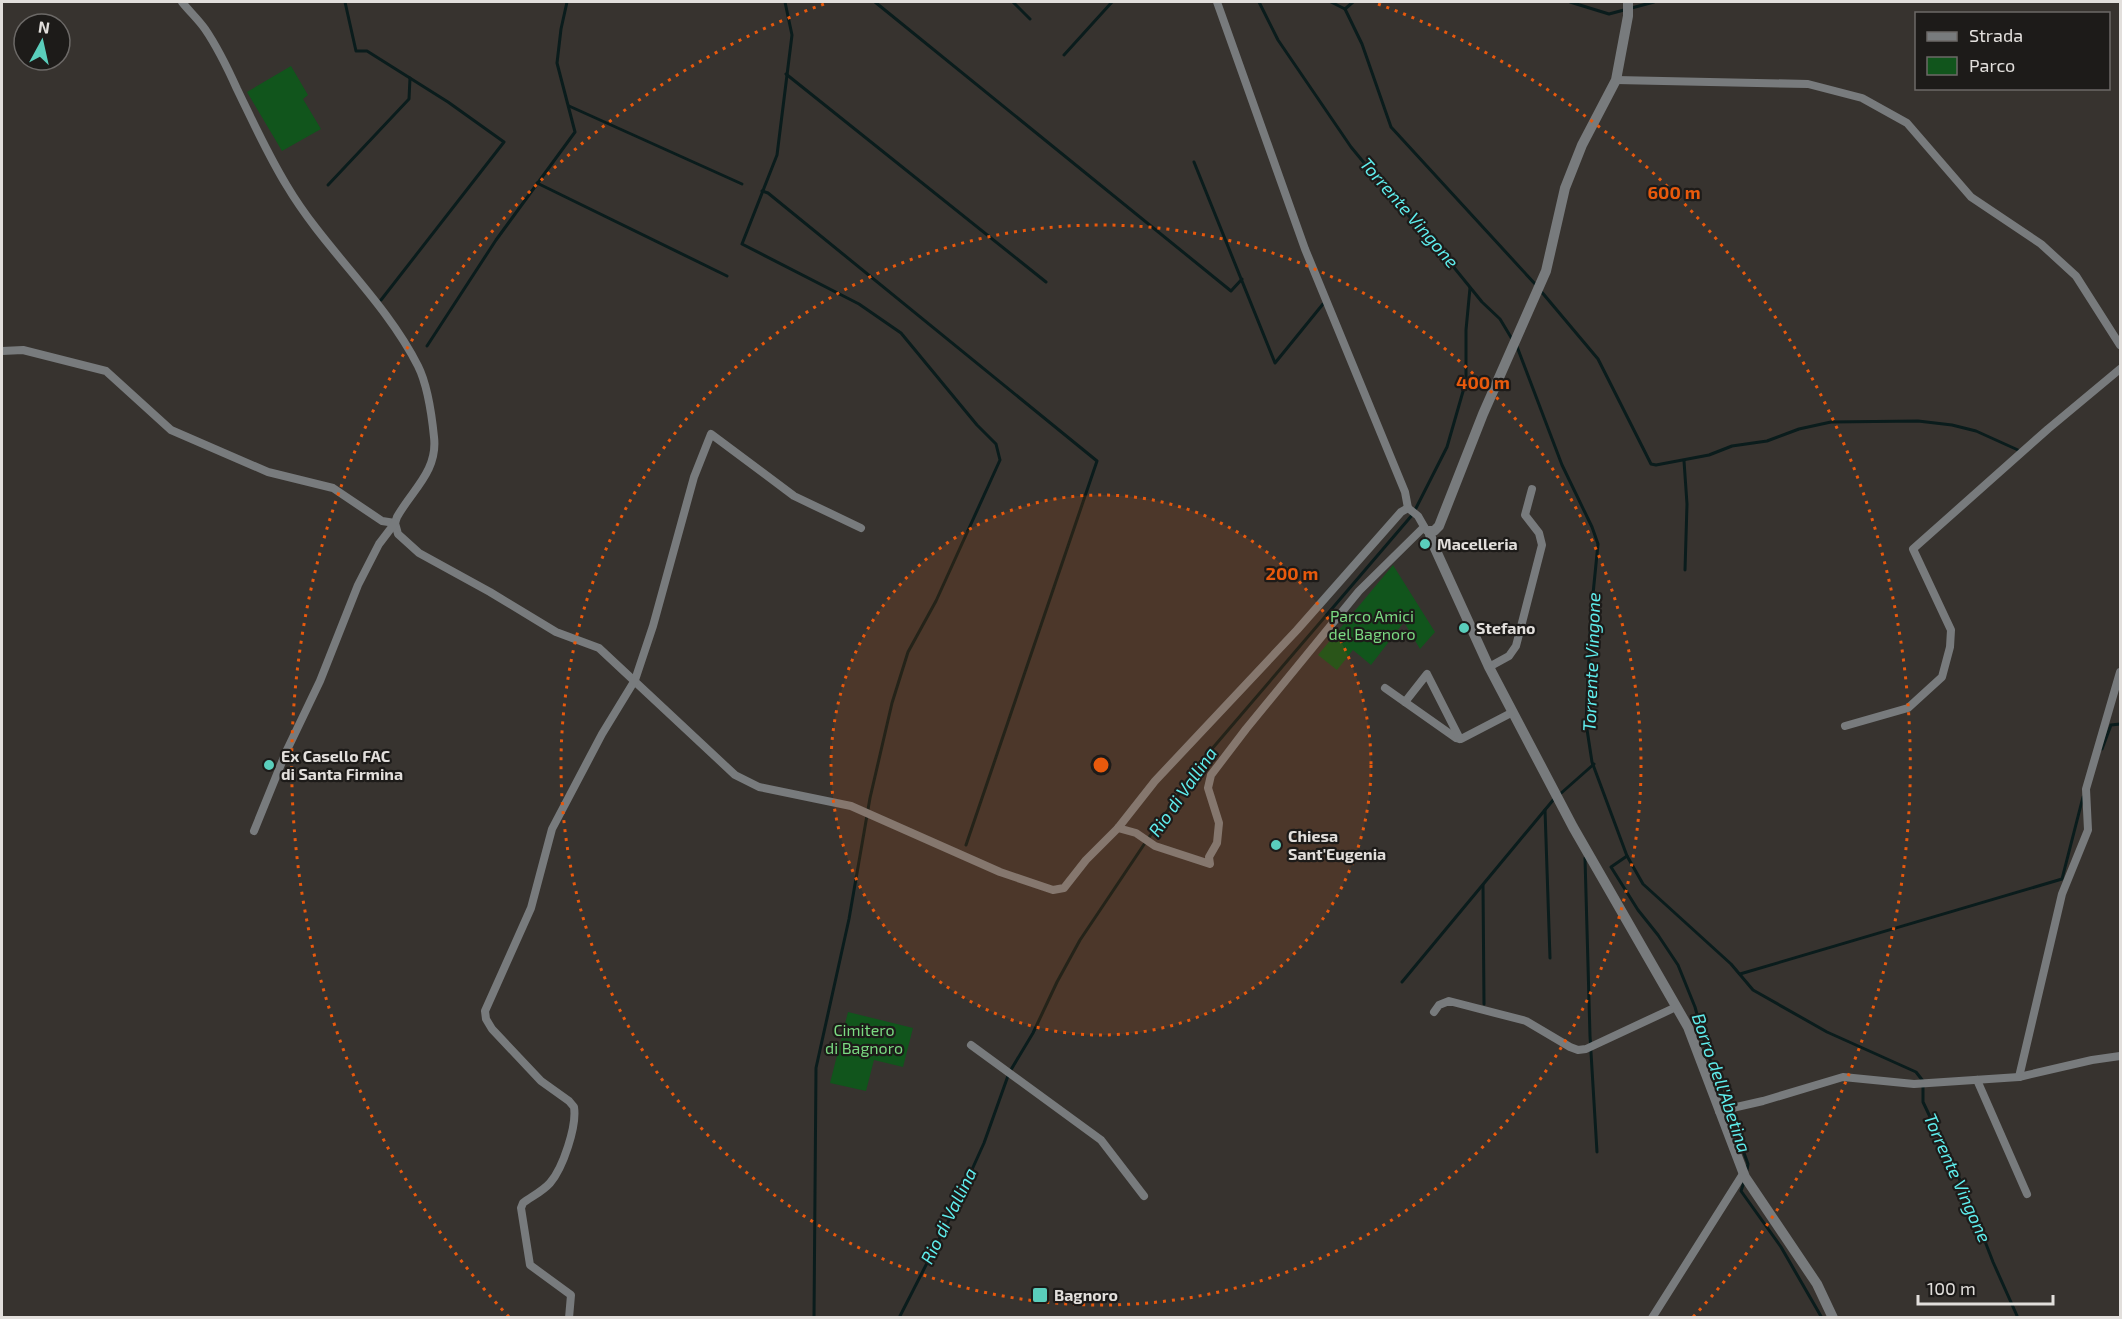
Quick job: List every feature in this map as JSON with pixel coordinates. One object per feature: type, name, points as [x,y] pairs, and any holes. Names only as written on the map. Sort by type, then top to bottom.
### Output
[{"type":"street","points":[[182,2],[205,28],[222,56],[288,188],[378,303],[419,368],[434,438],[432,465],[400,511],[395,524],[379,544],[358,585],[320,681],[286,752],[254,831]]},
{"type":"street","points":[[1217,2],[1305,249],[1413,511],[1426,529],[1489,667],[1573,827],[1688,1027],[1743,1174],[1817,1284],[1833,1317]]},
{"type":"street","points":[[1426,529],[1434,531],[1439,526],[1483,414],[1546,271],[1566,188],[1582,145],[1616,80],[1628,16],[1628,2]]},
{"type":"street","points":[[1616,80],[1808,84],[1862,98],[1907,123],[1971,197],[2042,244],[2076,276],[2121,345]]},
{"type":"street","points":[[2,351],[23,350],[106,370],[171,430],[268,472],[333,488],[382,521],[395,524]]},
{"type":"street","points":[[1845,726],[1908,708],[1942,677],[1950,647],[1951,630],[1913,549],[2048,429],[2121,369]]},
{"type":"street","points":[[569,1317],[571,1295],[530,1265],[521,1208],[523,1203],[548,1186],[555,1177],[575,1122],[574,1107],[534,1074],[492,1029],[486,1019],[485,1011],[531,908],[552,829],[602,734],[635,680],[653,626],[694,477],[711,434],[794,496],[861,528]]},
{"type":"street","points":[[1489,667],[1509,656],[1516,646],[1542,545],[1539,533],[1525,515],[1532,489]]},
{"type":"street","points":[[395,524],[398,534],[418,553],[490,592],[556,632],[599,648],[735,775],[759,787],[851,806],[1000,872],[1053,890],[1064,888],[1086,860],[1118,828],[1169,765],[1298,630],[1401,512],[1413,511]]},
{"type":"street","points":[[1118,828],[1136,833],[1184,857],[1210,864],[1209,857],[1217,843],[1219,823],[1208,788],[1211,775],[1359,591],[1426,529]]},
{"type":"street","points":[[2019,1077],[2062,894],[2088,830],[2086,789],[2121,672]]},
{"type":"street","points":[[1405,702],[1427,674],[1460,739]]},
{"type":"street","points":[[1385,688],[1460,739],[1468,737],[1513,712]]},
{"type":"street","points":[[1434,1012],[1439,1005],[1449,1001],[1526,1021],[1578,1050],[1586,1049],[1676,1007]]},
{"type":"street","points":[[971,1045],[1101,1140],[1144,1197]]},
{"type":"street","points":[[1719,1111],[1763,1101],[1843,1077],[1914,1084],[2019,1077],[2092,1060],[2121,1056]]},
{"type":"street","points":[[1977,1080],[2027,1194]]},
{"type":"street","points":[[1652,1317],[1743,1174]]},
{"type":"green space","points":[[291,66],[308,95],[303,99],[321,129],[282,151],[247,92]]},
{"type":"green space","name":"Parco Amici del Bagnoro","points":[[1393,565],[1435,632],[1420,649],[1404,622],[1371,665],[1353,650],[1337,670],[1318,655]]},
{"type":"green space","name":"Cimitero di Bagnoro","points":[[848,1012],[913,1028],[903,1067],[874,1060],[866,1091],[830,1083]]},
{"type":"waterway","points":[[345,2],[356,51],[367,51],[448,102],[504,142],[381,300]]},
{"type":"waterway","points":[[427,346],[496,240],[575,132],[557,63],[567,2]]},
{"type":"waterway","points":[[785,2],[792,35],[777,155],[742,244],[859,304],[901,333],[977,425],[996,444],[1000,460],[936,601],[908,652],[892,703],[870,798],[849,919],[816,1068],[814,1318]]},
{"type":"waterway","points":[[875,2],[1231,291],[1242,279]]},
{"type":"waterway","points":[[1013,2],[1030,19]]},
{"type":"waterway","points":[[1064,55],[1112,2]]},
{"type":"waterway","name":"Torrente Vingone","points":[[1259,2],[1278,40],[1351,147],[1482,302],[1500,319],[1512,339]]},
{"type":"waterway","points":[[1331,2],[1345,9],[1362,44],[1391,127],[1536,285]]},
{"type":"waterway","points":[[1345,9],[1353,2]]},
{"type":"waterway","points":[[1570,2],[1609,14],[1654,2]]},
{"type":"waterway","points":[[786,74],[1046,282]]},
{"type":"waterway","points":[[328,185],[409,99],[410,78]]},
{"type":"waterway","points":[[569,106],[742,184]]},
{"type":"waterway","points":[[1194,162],[1275,363],[1323,304]]},
{"type":"waterway","points":[[537,183],[727,276]]},
{"type":"waterway","points":[[762,191],[768,193],[1097,461],[966,845]]},
{"type":"waterway","name":"Rio di Vallina","points":[[899,1318],[951,1216],[984,1143],[1009,1073],[1033,1033],[1080,940],[1205,757],[1413,514],[1447,447],[1466,381],[1466,330],[1470,288]]},
{"type":"waterway","points":[[1540,290],[1598,359],[1651,464],[1709,455],[1732,446],[1767,441],[1799,429],[1831,422],[1918,421],[1952,425],[1976,431],[2018,450]]},
{"type":"waterway","name":"Torrente Vingone","points":[[1516,344],[1562,465],[1598,544],[1591,614],[1586,723],[1592,762],[1627,856],[1643,884],[1731,964],[1753,990],[1827,1032],[1916,1072],[1923,1081],[1923,1102],[1967,1195],[2018,1318]]},
{"type":"waterway","points":[[1684,461],[1687,504],[1685,570]]},
{"type":"waterway","points":[[2102,749],[2111,725],[2120,724]]},
{"type":"waterway","points":[[1559,795],[1594,764]]},
{"type":"waterway","points":[[1740,974],[2062,879],[2083,797]]},
{"type":"waterway","points":[[1402,982],[1554,799]]},
{"type":"waterway","points":[[1545,810],[1550,958]]},
{"type":"waterway","name":"Borro dell'Abetina","points":[[1627,856],[1611,867],[1638,910],[1678,965],[1695,1007],[1708,1054],[1748,1164],[1747,1170]]},
{"type":"waterway","points":[[1585,858],[1590,1036],[1597,1152]]},
{"type":"waterway","points":[[1483,885],[1484,1004]]},
{"type":"waterway","name":"Borro dell'Abetina","points":[[1744,1182],[1741,1191],[1781,1247],[1822,1318]]},
{"type":"place","name":"Macelleria","points":[[1425,544]]},
{"type":"place","name":"Stefano","points":[[1464,628]]},
{"type":"place","name":"Ex Casello FAC di Santa Firmina","points":[[269,765]]},
{"type":"place","name":"Chiesa Sant'Eugenia","points":[[1276,845]]},
{"type":"place","name":"Bagnoro","points":[[1040,1295]]}]
